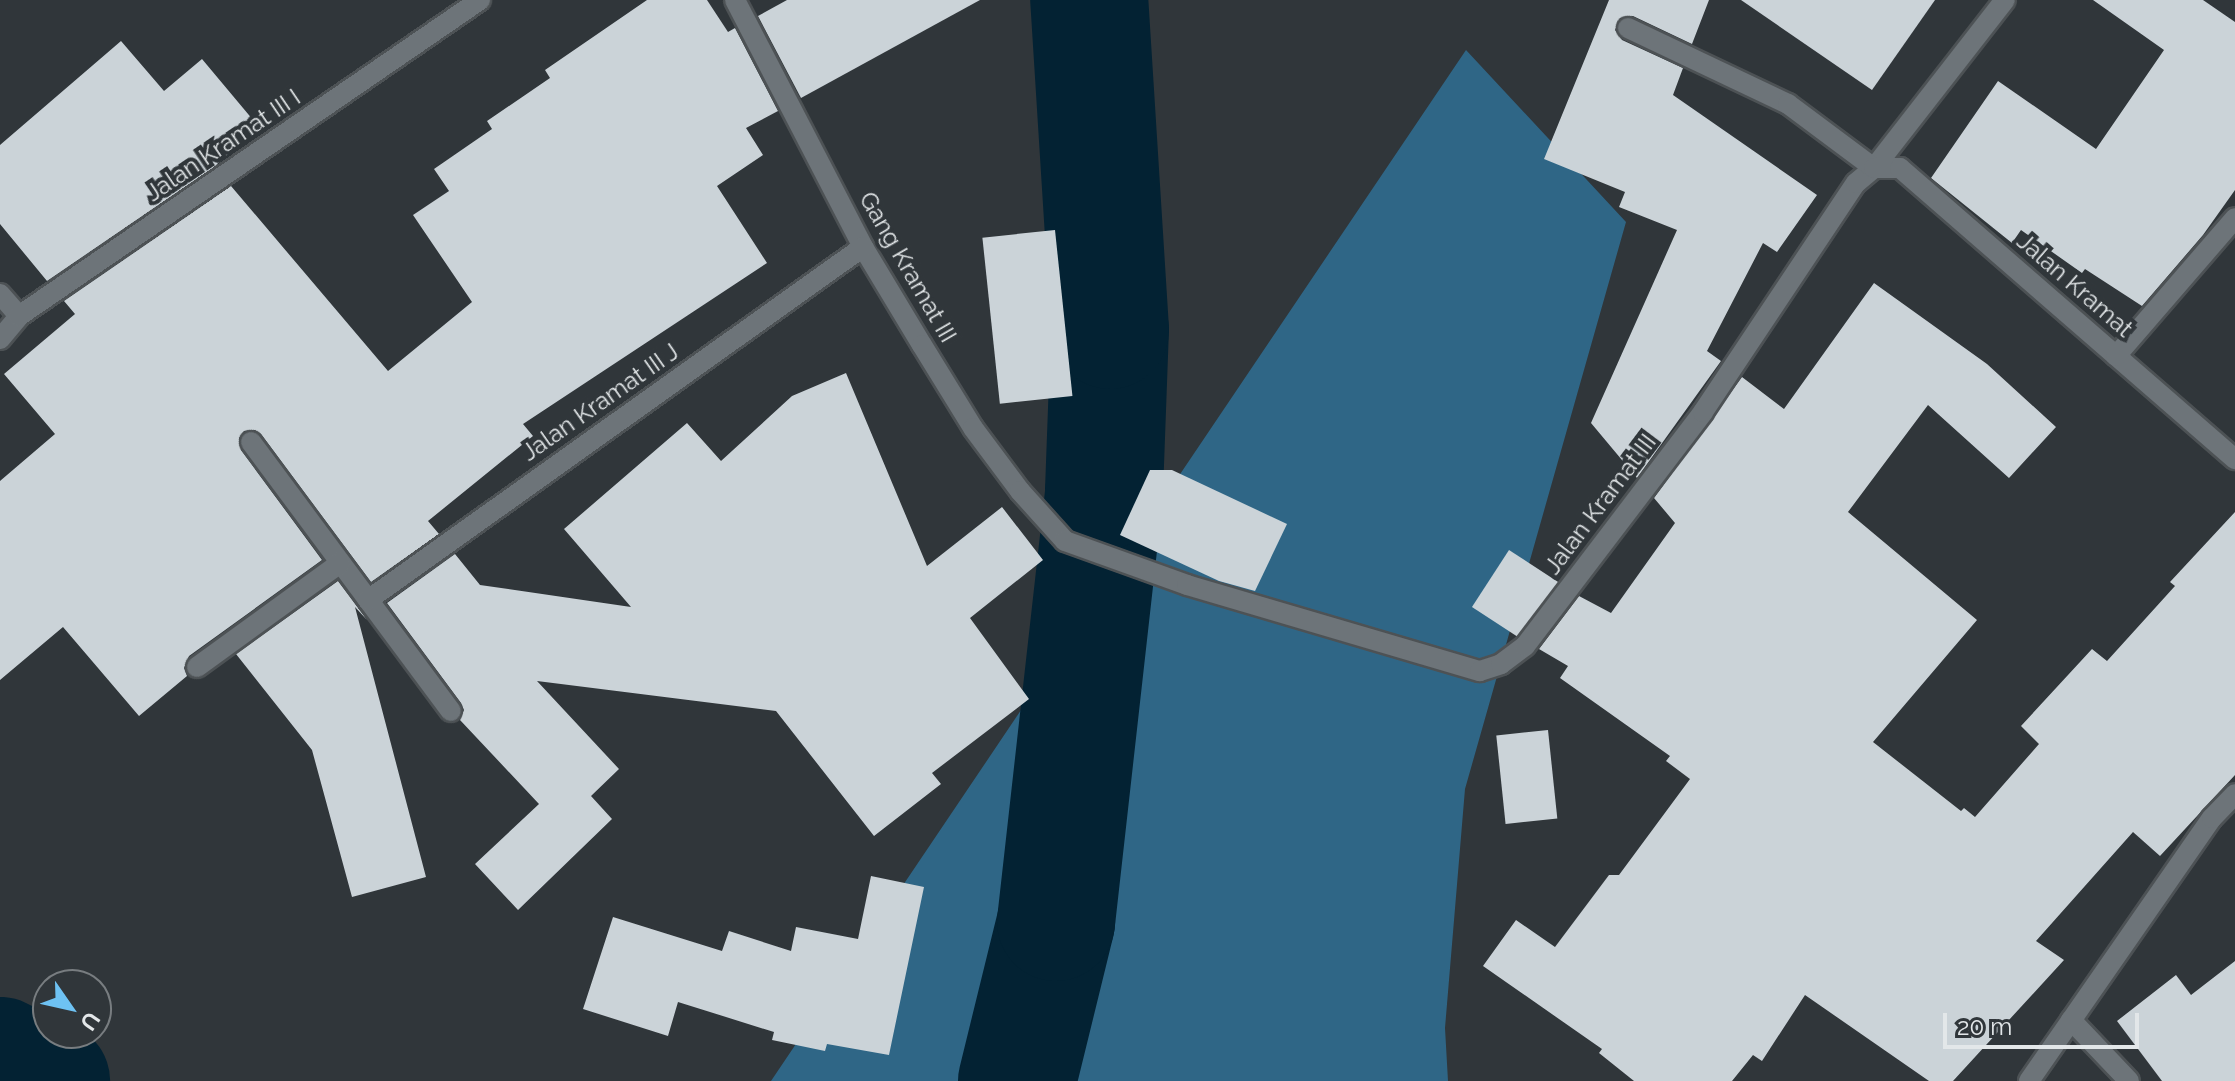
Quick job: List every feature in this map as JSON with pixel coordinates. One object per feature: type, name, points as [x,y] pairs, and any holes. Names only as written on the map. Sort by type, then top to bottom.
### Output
[{"type":"street","name":"Jalan Kramat III I","points":[[0,339],[19,316],[480,0]]},
{"type":"street","name":"Gang Kramat III","points":[[735,0],[863,247],[973,428],[1020,491],[1065,541]]},
{"type":"street","name":"Jalan Kramat III","points":[[1065,541],[1158,576],[1480,671],[1501,664],[1525,646],[1703,412],[1856,183],[1874,168],[2005,0]]},
{"type":"street","points":[[1628,28],[1788,104],[1874,168]]},
{"type":"street","name":"Jalan Kramat","points":[[1874,168],[1900,168],[2235,459]]},
{"type":"street","points":[[2116,356],[2235,218]]},
{"type":"street","name":"Jalan Kramat III J","points":[[368,600],[863,247]]},
{"type":"street","points":[[0,294],[19,316]]},
{"type":"street","points":[[251,442],[451,711]]},
{"type":"street","points":[[197,667],[340,563]]},
{"type":"street","points":[[2029,1081],[2212,818],[2235,794]]},
{"type":"street","points":[[2071,1020],[2129,1081]]},
{"type":"shaded area","points":[[1466,50],[1626,222],[1465,789],[1445,1028],[1448,1081],[771,1081]]},
{"type":"building","points":[[647,0],[707,0],[728,32],[735,28],[778,111],[746,128],[763,155],[717,186],[767,263],[523,424],[533,436],[428,521],[439,534],[371,582],[261,434],[255,430],[244,431],[239,438],[241,450],[322,560],[189,656],[184,668],[187,676],[139,716],[63,627],[0,680],[0,481],[55,434],[4,374],[75,314],[64,301],[231,186],[388,371],[472,302],[413,215],[449,191],[434,169],[492,129],[487,121],[550,78],[545,70]]},
{"type":"building","points":[[787,0],[980,0],[801,98],[758,16]]},
{"type":"building","points":[[1609,0],[1709,0],[1692,44],[1633,16],[1620,18],[1615,30],[1622,40],[1683,68],[1673,95],[1817,195],[1777,252],[1763,243],[1707,351],[1721,361],[1637,478],[1591,423],[1677,230],[1619,207],[1625,192],[1544,159]]},
{"type":"building","points":[[1741,0],[1935,0],[1872,90]]},
{"type":"building","points":[[2093,0],[2203,0],[2235,22],[2235,190],[2203,235],[2142,306],[2085,269],[2082,273],[2021,230],[2012,243],[1931,178],[1998,81],[2096,149],[2164,50]]},
{"type":"building","points":[[121,41],[164,91],[202,59],[258,126],[214,167],[47,281],[0,224],[0,145]]},
{"type":"building","points":[[1055,230],[1072,396],[1000,404],[982,238]]},
{"type":"building","points":[[1874,283],[1987,364],[2056,427],[2009,478],[1928,405],[1848,512],[1977,620],[1873,742],[1961,811],[1964,808],[1975,817],[2039,744],[2021,726],[2092,649],[2107,661],[2175,586],[2170,582],[2235,512],[2235,775],[2160,856],[2133,832],[2036,941],[2064,960],[1953,1081],[1929,1081],[1805,995],[1762,1061],[1753,1055],[1732,1081],[1634,1081],[1599,1053],[1602,1049],[1483,966],[1516,920],[1555,947],[1609,875],[1619,875],[1690,779],[1666,761],[1670,756],[1560,678],[1568,666],[1539,649],[1579,596],[1611,613],[1675,523],[1654,498],[1742,377],[1784,409]]},
{"type":"building","points":[[846,373],[927,566],[1002,507],[1043,560],[970,618],[1029,699],[932,773],[941,784],[874,836],[776,711],[537,681],[619,769],[591,796],[612,819],[518,910],[475,864],[539,804],[460,720],[464,710],[461,703],[387,603],[455,554],[480,585],[631,607],[564,529],[687,423],[721,461],[792,396]]},
{"type":"building","points":[[1150,470],[1172,470],[1287,524],[1255,591],[1219,581],[1120,535]]},
{"type":"building","points":[[1509,550],[1558,582],[1521,639],[1472,607]]},
{"type":"building","points":[[338,581],[367,620],[355,607],[426,877],[352,897],[312,750],[236,654]]},
{"type":"building","points":[[1548,730],[1557,819],[1506,824],[1496,735]]},
{"type":"building","points":[[871,876],[924,887],[889,1055],[827,1044],[825,1051],[772,1040],[774,1032],[678,1002],[668,1036],[583,1009],[613,917],[722,951],[729,931],[791,951],[796,927],[858,939]]},
{"type":"building","points":[[2235,961],[2235,1081],[2162,1081],[2117,1021],[2176,975],[2191,995]]},
{"type":"waterway","points":[[1017,1081],[1056,922],[1104,491],[1110,330],[1089,0]]},
{"type":"waterway","points":[[0,1056],[51,1081]]}]
